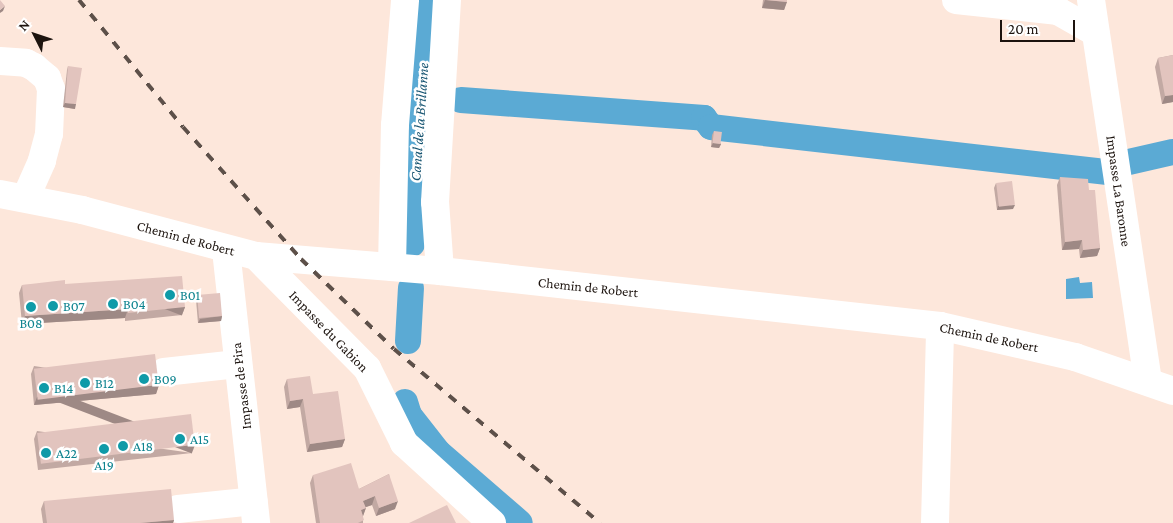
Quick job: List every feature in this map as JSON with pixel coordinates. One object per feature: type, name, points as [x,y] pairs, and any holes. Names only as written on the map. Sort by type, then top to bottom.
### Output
[{"type":"street","points":[[392,267],[395,125],[406,0]]},
{"type":"street","points":[[440,271],[435,202],[447,0]]},
{"type":"street","points":[[956,0],[1058,11],[1095,32]]},
{"type":"street","name":"Impasse La Baronne","points":[[1091,0],[1148,382]]},
{"type":"street","points":[[0,61],[26,63],[34,67],[47,78],[51,89],[49,134],[42,161],[13,196]]},
{"type":"street","name":"Chemin de Robert","points":[[13,196],[256,256],[440,271],[940,326],[1068,355],[1173,391]]},
{"type":"street","name":"Impasse de Pira","points":[[226,250],[255,512]]},
{"type":"street","name":"Impasse du Gabion","points":[[256,256],[367,368],[404,443],[492,523]]},
{"type":"street","points":[[935,523],[940,326]]},
{"type":"street","points":[[164,372],[238,364]]},
{"type":"street","points":[[178,509],[255,512]]},
{"type":"water","points":[[1079,277],[1080,283],[1092,282],[1093,298],[1066,299],[1066,279]]},
{"type":"building","points":[[0,0],[5,6],[0,10]]},
{"type":"building","points":[[766,0],[787,0],[787,2]]},
{"type":"building","points":[[1173,55],[1173,95],[1165,96],[1158,58]]},
{"type":"building","points":[[68,66],[82,68],[76,104],[65,103]]},
{"type":"building","points":[[714,131],[722,132],[720,144],[713,143]]},
{"type":"building","points":[[1060,177],[1088,179],[1089,190],[1095,190],[1100,248],[1083,250],[1082,240],[1065,242]]},
{"type":"building","points":[[1012,181],[1015,205],[999,207],[996,183]]},
{"type":"building","points":[[182,276],[185,307],[128,313],[128,309],[25,316],[22,285],[65,280],[65,284]]},
{"type":"building","points":[[220,293],[222,316],[199,318],[197,295]]},
{"type":"building","points":[[155,354],[159,385],[38,400],[34,369]]},
{"type":"building","points":[[310,376],[313,394],[338,391],[345,439],[310,444],[303,399],[290,401],[287,379]]},
{"type":"building","points":[[191,414],[195,445],[41,464],[37,433]]},
{"type":"building","points":[[351,463],[359,489],[389,474],[398,501],[379,508],[375,496],[363,501],[366,508],[361,510],[364,520],[358,523],[320,523],[313,475]]},
{"type":"building","points":[[171,489],[174,520],[140,523],[47,523],[44,501]]},
{"type":"building","points":[[447,505],[456,523],[409,523]]},
{"type":"waterway","name":"Canal de la Brillanne","points":[[412,244],[428,0]]},
{"type":"waterway","points":[[461,100],[704,118],[711,127],[1105,172]]},
{"type":"waterway","points":[[1120,164],[1173,152]]},
{"type":"waterway","points":[[408,341],[411,288]]},
{"type":"waterway","name":"Canal de la Brillanne","points":[[405,402],[409,415],[438,452],[520,523]]},
{"type":"railway","points":[[79,0],[183,127],[301,259],[394,349],[600,523]]},
{"type":"place","name":"B01","points":[[170,295]]},
{"type":"place","name":"B04","points":[[113,304]]},
{"type":"place","name":"B07","points":[[53,306]]},
{"type":"place","name":"B08","points":[[31,307]]},
{"type":"place","name":"B09","points":[[144,379]]},
{"type":"place","name":"B12","points":[[85,383]]},
{"type":"place","name":"B14","points":[[44,388]]},
{"type":"place","name":"A15","points":[[180,439]]},
{"type":"place","name":"A18","points":[[123,446]]},
{"type":"place","name":"A19","points":[[104,449]]},
{"type":"place","name":"A22","points":[[46,453]]}]
